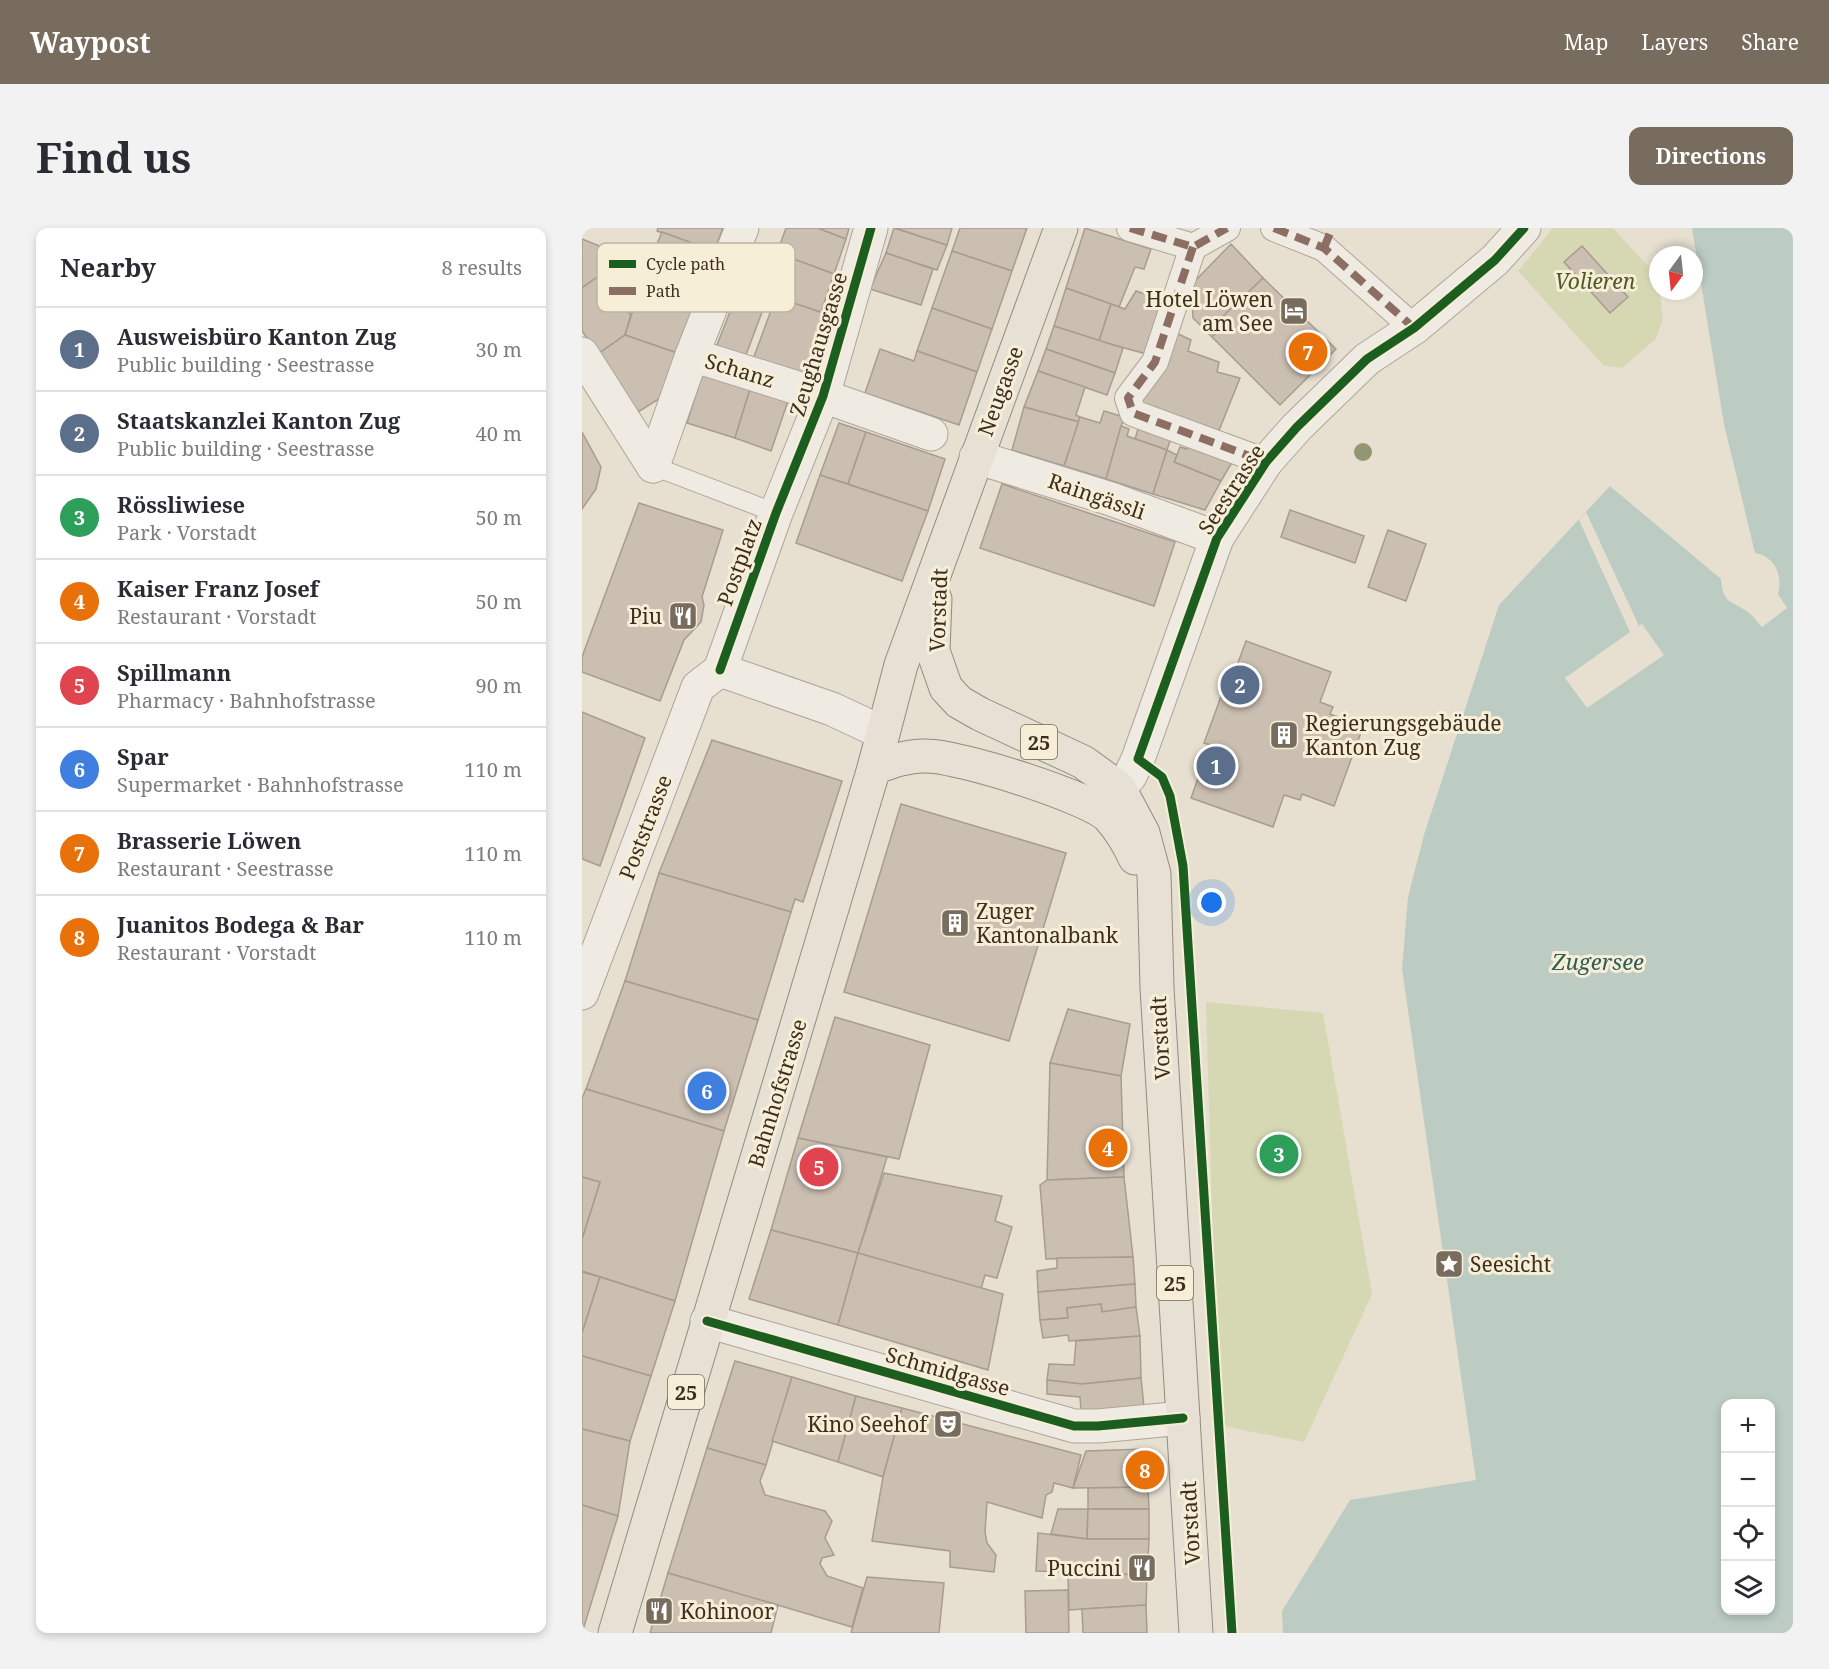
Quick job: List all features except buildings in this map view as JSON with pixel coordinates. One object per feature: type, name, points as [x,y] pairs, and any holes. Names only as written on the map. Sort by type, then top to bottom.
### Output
[{"type":"main road","name":"Neugasse","points":[[941,554],[1061,228]]},
{"type":"main road","name":"Bahnhofstrasse","points":[[615,1633],[706,1321],[874,768],[881,732],[901,665],[941,554]]},
{"type":"main road","name":"Vorstadt","points":[[941,554],[934,607],[933,651],[946,688],[959,702],[1083,762],[1119,788],[1143,833],[1154,874],[1155,933],[1196,1633]]},
{"type":"main road","points":[[874,768],[894,760],[926,756],[954,759],[1034,783],[1075,799],[1107,816],[1135,857],[1155,933]]},
{"type":"street","points":[[736,243],[742,228]]},
{"type":"street","name":"Zeughausgasse","points":[[795,469],[824,396],[871,228]]},
{"type":"street","points":[[1130,228],[1193,247],[1227,228]]},
{"type":"street","points":[[1274,228],[1328,238],[1414,328]]},
{"type":"street","name":"Seestrasse","points":[[1119,788],[1130,776],[1138,759],[1217,538],[1266,462],[1297,427],[1367,359],[1414,328],[1496,260],[1524,228]]},
{"type":"street","name":"Seestrasse","points":[[1193,247],[1155,362],[1128,398],[1133,413],[1266,462]]},
{"type":"street","points":[[653,466],[709,312]]},
{"type":"street","points":[[582,354],[653,466]]},
{"type":"street","name":"Schanz","points":[[692,355],[824,396],[931,434]]},
{"type":"street","name":"Raingässli","points":[[976,456],[1111,499],[1217,538]]},
{"type":"street","name":"Postplatz","points":[[720,670],[776,513],[795,469]]},
{"type":"street","points":[[720,670],[832,709],[881,732]]},
{"type":"street","name":"Poststrasse","points":[[582,993],[698,687],[720,670]]},
{"type":"street","name":"Schmidgasse","points":[[706,1321],[1074,1426],[1183,1418]]},
{"type":"lane","name":"Postplatz","points":[[653,466],[776,513]]},
{"type":"green space","name":"Volieren","points":[[1553,228],[1613,228],[1649,267],[1649,300],[1661,300],[1663,319],[1656,339],[1622,368],[1604,366],[1518,271]]},
{"type":"green space","points":[[1206,1002],[1323,1013],[1372,1294],[1304,1442],[1218,1425]]},
{"type":"water","name":"Zugersee","points":[[1692,228],[1793,228],[1793,1633],[1283,1633],[1282,1611],[1350,1500],[1476,1480],[1402,969],[1408,897],[1424,835],[1499,605],[1610,486],[1721,579],[1727,598],[1749,613],[1762,627],[1787,608],[1778,594],[1779,580],[1776,568],[1768,558],[1755,553],[1724,424],[1703,295],[1703,246],[1695,246]]},
{"type":"pier","points":[[1586,512],[1639,626],[1642,624],[1664,655],[1587,708],[1565,678],[1630,632],[1579,520]]},
{"type":"marked path","points":[[1130,228],[1193,247],[1227,228]]},
{"type":"marked path","points":[[1274,228],[1324,248],[1414,328]]},
{"type":"marked path","points":[[1324,248],[1332,228]]},
{"type":"marked path","points":[[1193,247],[1155,362],[1128,398],[1133,413],[1266,462]]},
{"type":"cycle path","points":[[720,670],[776,513],[823,396],[871,228]]},
{"type":"cycle path","points":[[1232,1633],[1183,866],[1170,796],[1162,777],[1138,759],[1217,538],[1266,462],[1297,427],[1367,359],[1414,328],[1495,260],[1524,228]]},
{"type":"cycle path","points":[[707,1321],[1074,1426],[1183,1418]]},
{"type":"place","name":"Hotel Löwen am See","points":[[1294,311]]},
{"type":"place","name":"Brasserie Löwen","points":[[1308,352]]},
{"type":"place","name":"Piu","points":[[683,616]]},
{"type":"place","name":"Staatskanzlei Kanton Zug","points":[[1240,685]]},
{"type":"place","name":"Regierungsgebäude Kanton Zug","points":[[1284,735]]},
{"type":"place","name":"Ausweisbüro Kanton Zug","points":[[1216,766]]},
{"type":"place","name":"Zuger Kantonalbank","points":[[955,923]]},
{"type":"place","name":"Spar","points":[[707,1091]]},
{"type":"place","name":"Kaiser Franz Josef","points":[[1108,1148]]},
{"type":"place","name":"Rössliwiese","points":[[1279,1154]]},
{"type":"place","name":"Spillmann","points":[[819,1167]]},
{"type":"place","name":"Seesicht","points":[[1449,1264]]},
{"type":"place","name":"Kino Seehof","points":[[948,1424]]},
{"type":"place","name":"Juanitos Bodega & Bar","points":[[1145,1470]]},
{"type":"place","name":"Puccini","points":[[1142,1568]]},
{"type":"place","name":"Kohinoor","points":[[659,1611]]}]
